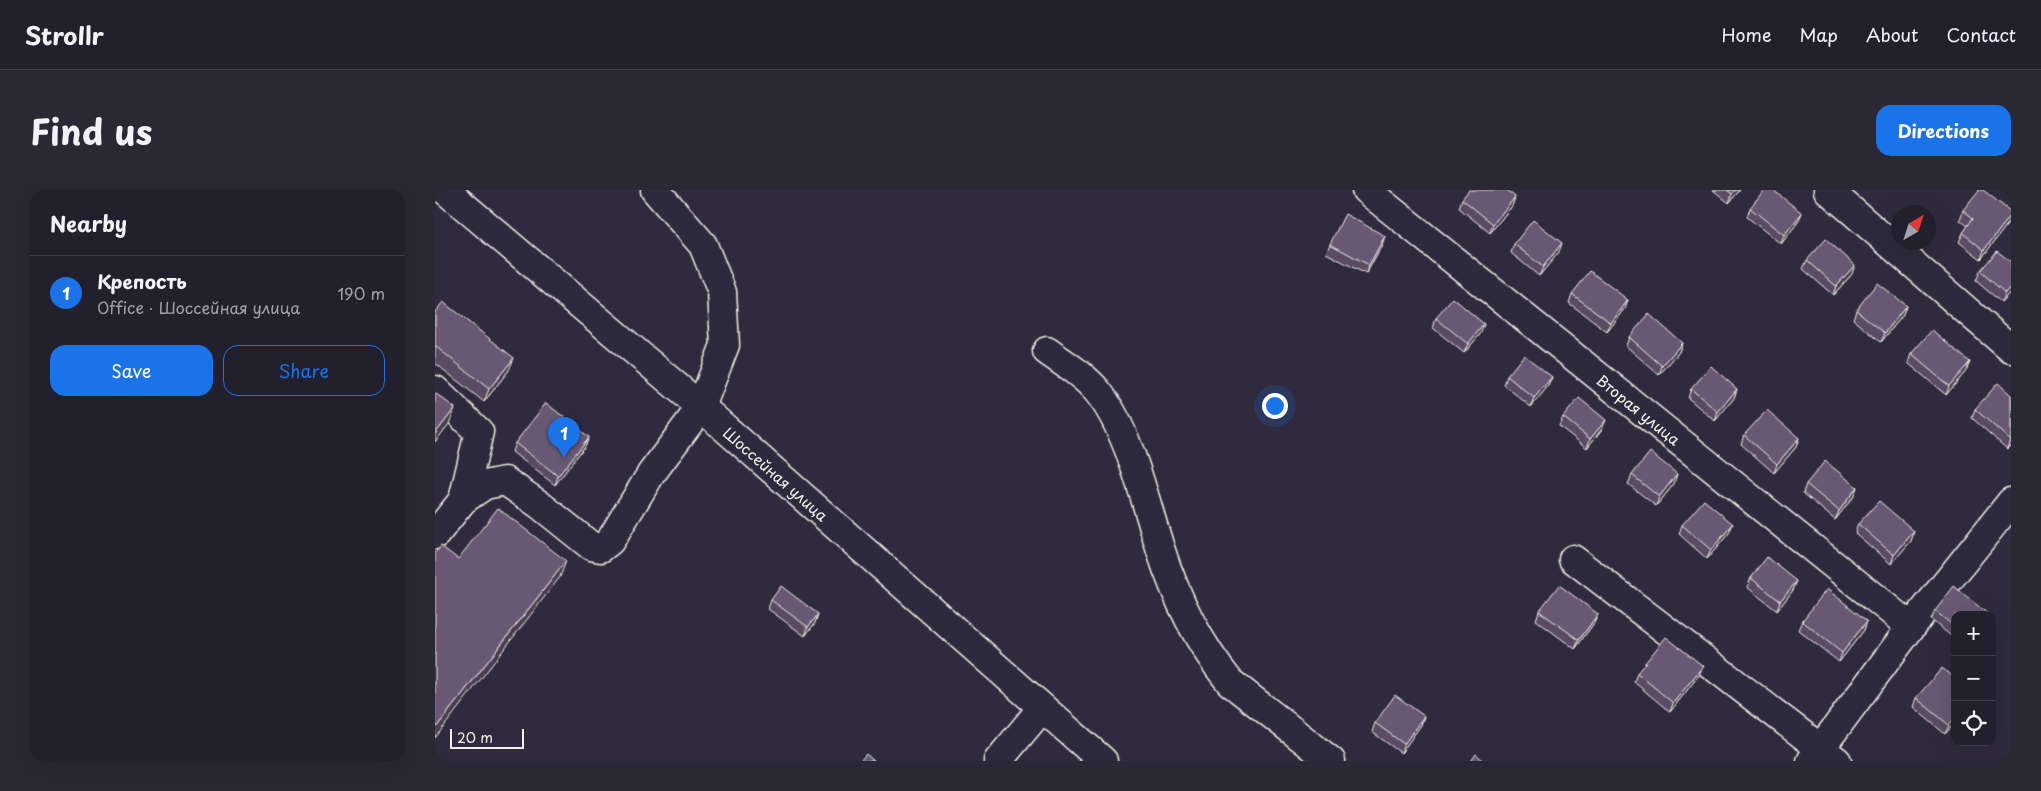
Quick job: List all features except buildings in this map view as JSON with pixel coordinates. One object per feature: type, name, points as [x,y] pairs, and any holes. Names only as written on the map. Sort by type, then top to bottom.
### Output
[{"type":"street","name":"Шоссейная улица","points":[[445,190],[701,407],[1103,761]]},
{"type":"street","points":[[435,535],[463,500],[485,485],[505,481],[540,505],[591,546],[601,548],[610,541],[651,474],[701,407],[725,345],[722,292],[703,245],[655,190]]},
{"type":"street","name":"Вторая улица","points":[[1366,190],[1911,627]]},
{"type":"street","points":[[1828,190],[2011,349]]},
{"type":"street","points":[[1047,352],[1079,374],[1097,392],[1110,410],[1146,499],[1161,549],[1179,594],[1197,632],[1231,682],[1331,761]]},
{"type":"street","points":[[435,390],[479,432],[463,500]]},
{"type":"street","points":[[1573,559],[1823,757],[1911,627],[2011,502]]},
{"type":"street","points":[[997,761],[1042,708]]},
{"type":"place","name":"Крепость","points":[[564,458]]}]
